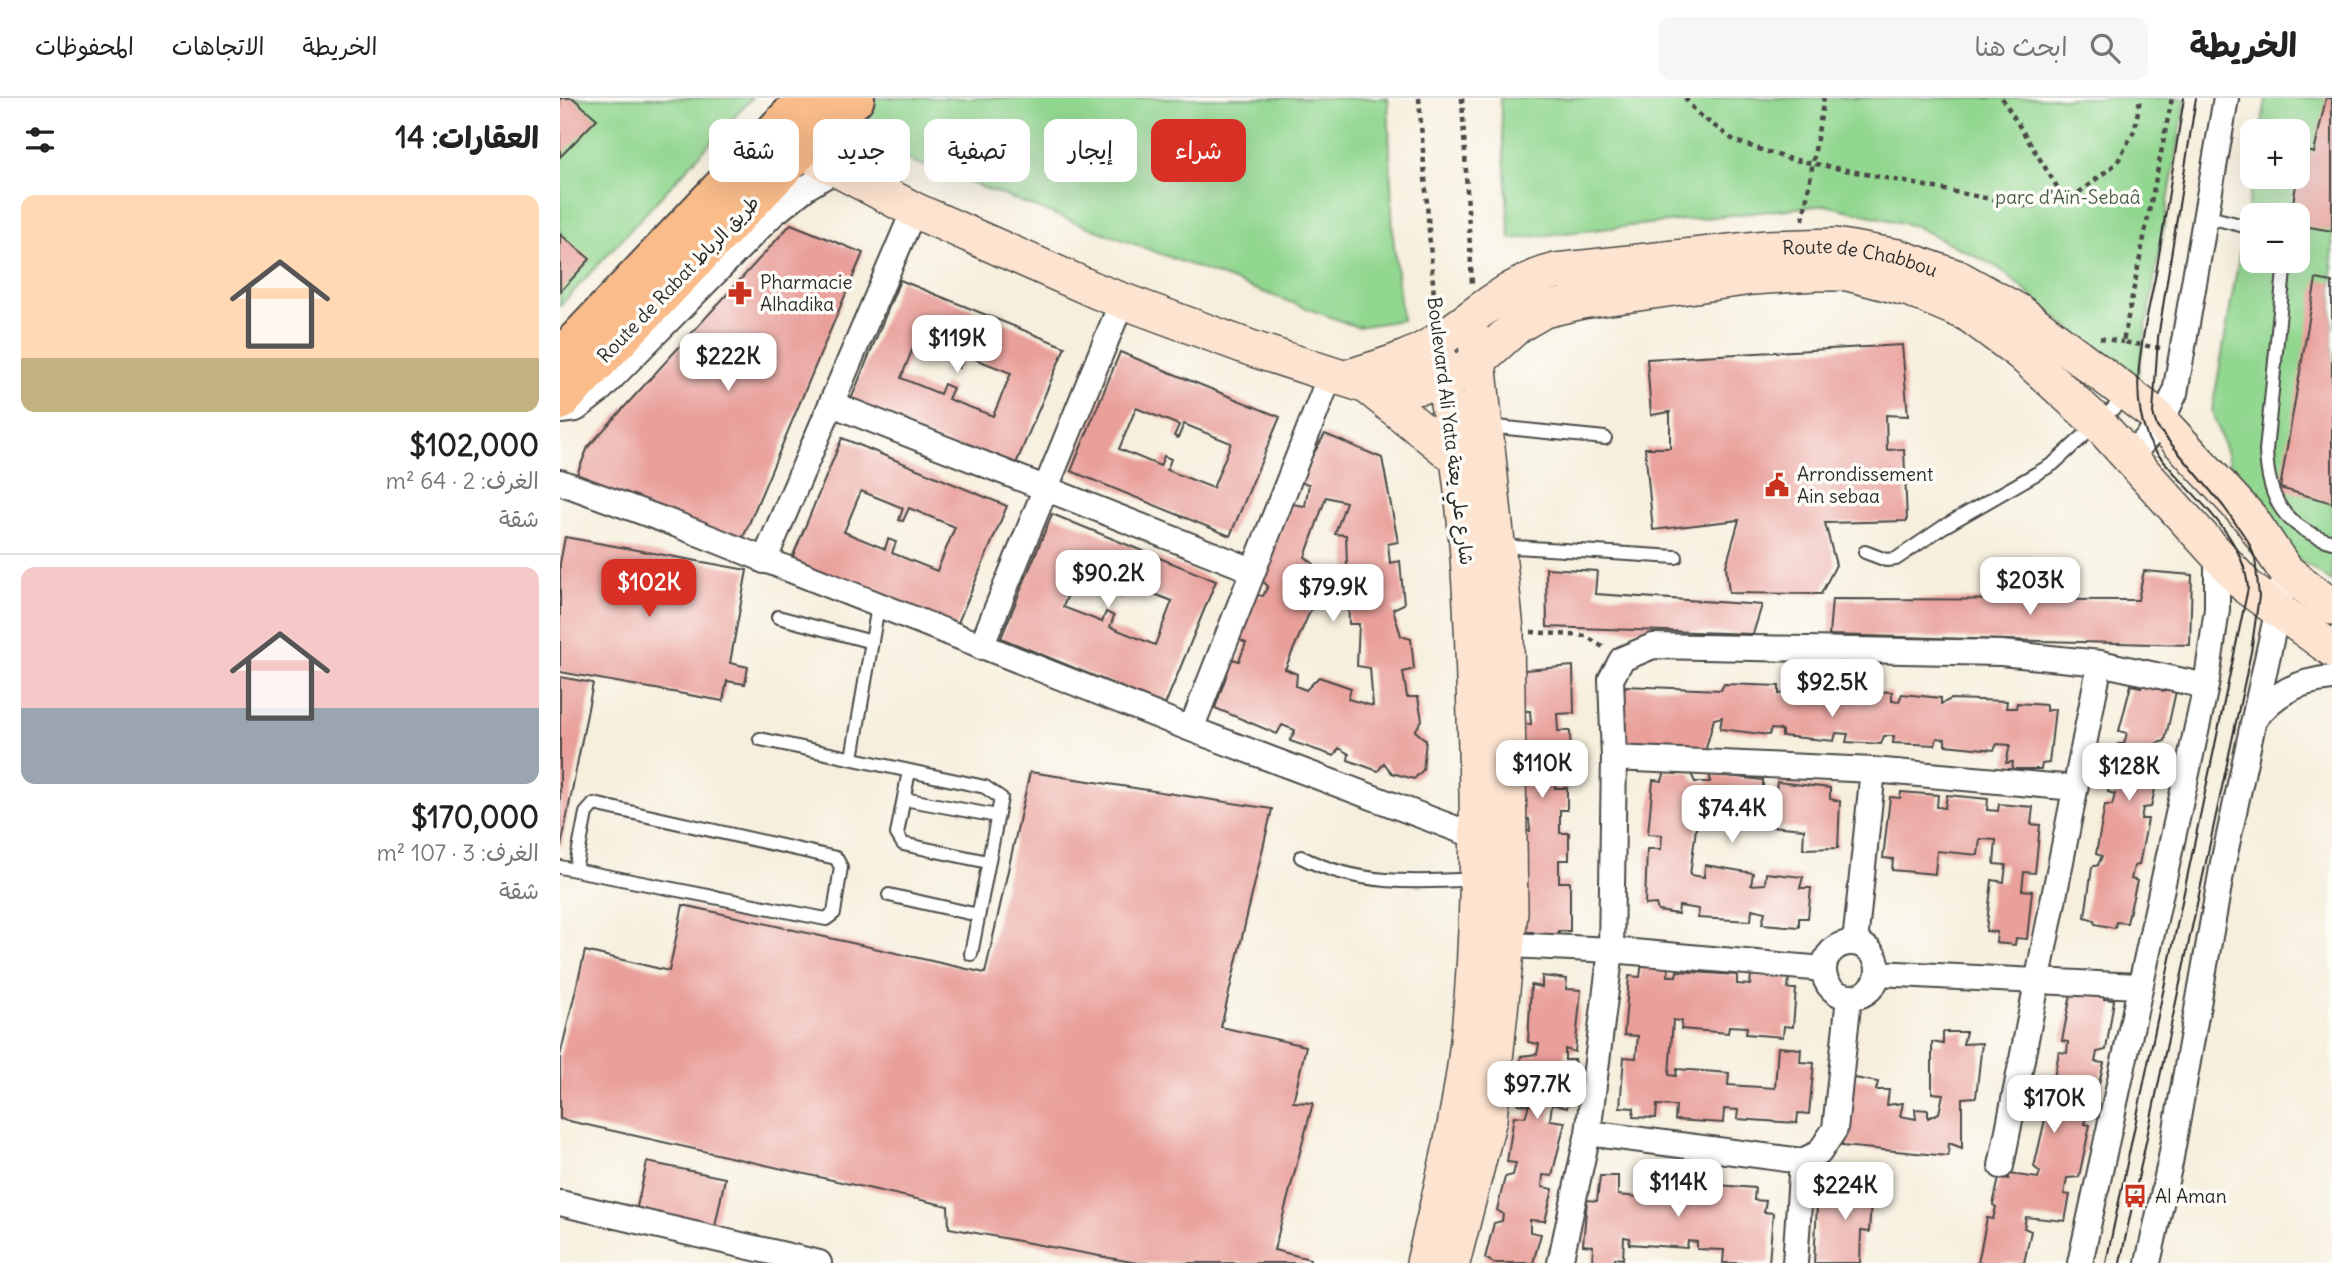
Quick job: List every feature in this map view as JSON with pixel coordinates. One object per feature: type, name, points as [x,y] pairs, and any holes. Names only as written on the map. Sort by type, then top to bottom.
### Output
[{"type":"main road","name":"Route de Rabat طريق الرباط","points":[[799,132],[831,103]]},
{"type":"main road","name":"Route de Rabat طريق الرباط","points":[[560,358],[746,182]]},
{"type":"main road","name":"Route de Rabat طريق الرباط","points":[[560,401],[753,182]]},
{"type":"street","points":[[2129,458],[2162,421],[2175,393],[2226,98]]},
{"type":"street","points":[[560,411],[576,409],[598,392],[772,215],[815,182]]},
{"type":"street","points":[[861,182],[914,210],[1099,292],[1256,350],[1348,379],[1410,388],[1444,382]]},
{"type":"street","points":[[764,561],[914,210]]},
{"type":"street","name":"Route de Chabbou","points":[[1348,379],[1438,342],[1474,313],[1532,277],[1556,271],[1803,245],[1872,250],[1958,278],[2019,313],[2129,394],[2162,421],[2250,518],[2286,571],[2332,607]]},
{"type":"street","name":"Route de Chabbou","points":[[1444,382],[1478,361],[1518,326],[1544,310],[1582,301],[1752,277],[1849,274],[1910,289],[1967,313],[2001,336],[2099,424],[2248,588],[2332,649]]},
{"type":"street","points":[[981,647],[1123,299]]},
{"type":"street","name":"Boulevard Ali Yata شارع علي يعتة","points":[[1452,1263],[1489,1119],[1508,945],[1506,630],[1483,426],[1474,313]]},
{"type":"street","name":"Boulevard Ali Yata شارع علي يعتة","points":[[1424,1263],[1458,1112],[1465,1065],[1473,989],[1478,836],[1473,636],[1458,459],[1438,342]]},
{"type":"street","points":[[1348,379],[1458,459]]},
{"type":"street","points":[[1191,729],[1252,570],[1319,410],[1348,379]]},
{"type":"street","points":[[832,404],[1045,491],[1252,570]]},
{"type":"street","points":[[560,482],[675,524],[1191,729],[1478,836]]},
{"type":"street","points":[[2080,1263],[2138,986],[2206,686],[2217,609],[2217,557]]},
{"type":"street","points":[[2148,1263],[2170,1163],[2207,945],[2286,571]]},
{"type":"street","points":[[1560,1263],[1588,1133],[1611,950],[1614,758],[1611,679],[1622,659],[1653,646],[2001,653],[2100,663],[2206,686]]},
{"type":"street","points":[[2001,1166],[2100,663]]},
{"type":"street","points":[[2254,721],[2271,701],[2286,691],[2309,681],[2332,678]]},
{"type":"street","points":[[1614,758],[1872,770],[2076,788]]},
{"type":"street","points":[[1855,943],[1872,770]]},
{"type":"street","points":[[1855,943],[1863,946],[1875,957],[1878,973],[1871,988],[1857,996],[1849,997],[1831,988],[1824,969],[1834,949],[1855,943]]},
{"type":"street","points":[[1508,945],[1611,950],[1824,969]]},
{"type":"street","points":[[1878,973],[2138,986]]},
{"type":"street","points":[[1588,1133],[1802,1161],[1819,1153],[1835,1129],[1849,997]]},
{"type":"street","points":[[1795,1263],[1802,1161]]},
{"type":"street","points":[[560,1203],[775,1258],[819,1263]]},
{"type":"lane","points":[[2205,216],[2240,225]]},
{"type":"lane","points":[[2284,273],[2266,451],[2267,475],[2285,515],[2304,532],[2332,542]]},
{"type":"lane","points":[[1865,552],[1886,560],[1896,559],[1942,527],[2053,464],[2129,394]]},
{"type":"lane","points":[[1483,426],[1605,438]]},
{"type":"lane","points":[[1498,545],[1676,557]]},
{"type":"lane","points":[[852,758],[878,606]]},
{"type":"lane","points":[[778,617],[872,642]]},
{"type":"lane","points":[[760,738],[985,788],[1001,798],[971,954]]},
{"type":"lane","points":[[909,771],[897,834],[903,844],[988,862]]},
{"type":"lane","points":[[904,799],[997,816]]},
{"type":"lane","points":[[560,867],[575,870],[825,919],[834,913],[841,867],[836,858],[594,804],[586,813],[575,870]]},
{"type":"lane","points":[[1301,857],[1323,868],[1368,879],[1414,882],[1476,879]]},
{"type":"lane","points":[[889,895],[978,915]]},
{"type":"path","name":"Boulevard Ali Yata شارع علي يعتة","points":[[1419,98],[1438,342]]},
{"type":"path","name":"Boulevard Ali Yata شارع علي يعتة","points":[[1462,98],[1474,313]]},
{"type":"path","points":[[1685,98],[1697,113],[1735,141],[1811,163],[2030,207],[2077,194],[2117,163],[2135,129],[2140,98]]},
{"type":"path","points":[[1803,245],[1803,209],[1824,98]]},
{"type":"path","points":[[2002,98],[2064,198]]},
{"type":"path","points":[[1506,630],[1586,636],[1622,659]]},
{"type":"green space","points":[[560,98],[752,98],[733,119],[709,119],[709,145],[560,306]]},
{"type":"green space","points":[[863,98],[1388,98],[1393,237],[1402,320],[1357,327],[967,182],[1030,182],[1030,119],[924,119],[924,166],[910,161],[910,119],[844,119]]},
{"type":"green space","name":"parc d'Aïn-Sebaâ","points":[[1500,98],[2186,98],[2136,386],[1999,268],[1915,226],[1825,205],[1510,239]]},
{"type":"green space","points":[[2266,98],[2332,98],[2332,582],[2296,557],[2238,487],[2212,411],[2240,251],[2240,273],[2310,273],[2310,203],[2248,203],[2251,189],[2310,189],[2310,119],[2263,119]]},
{"type":"building","points":[[560,98],[573,98],[597,119],[560,157]]},
{"type":"building","points":[[2326,98],[2332,98],[2332,231],[2310,227],[2310,203],[2293,203],[2295,189],[2310,189],[2310,152],[2314,153]]},
{"type":"building","points":[[791,224],[863,253],[740,545],[575,479],[588,447]]},
{"type":"building","points":[[560,234],[590,259],[560,292]]},
{"type":"building","points":[[2316,279],[2332,282],[2332,503],[2280,488]]},
{"type":"building","points":[[900,280],[1065,347],[1013,471],[849,404]],"holes":[[[917,338],[958,355],[954,366],[959,368],[965,355],[1011,373],[993,416],[948,399],[953,388],[944,384],[940,394],[901,378]]]},
{"type":"building","name":"Arrondissement Ain sebaa","points":[[1902,345],[1908,416],[1886,415],[1887,450],[1904,449],[1907,521],[1825,523],[1836,565],[1821,594],[1729,593],[1726,566],[1739,520],[1653,530],[1645,448],[1670,448],[1670,412],[1651,415],[1647,359]]},
{"type":"building","points":[[1120,352],[1280,417],[1230,536],[1071,471]],"holes":[[[1136,408],[1179,425],[1174,436],[1178,438],[1184,424],[1231,443],[1213,488],[1167,470],[1171,459],[1164,456],[1160,466],[1119,449]]]},
{"type":"building","points":[[1325,434],[1382,458],[1398,542],[1388,544],[1390,563],[1400,561],[1404,604],[1393,609],[1401,636],[1411,639],[1414,669],[1403,672],[1407,697],[1418,697],[1422,720],[1415,731],[1426,740],[1423,770],[1414,779],[1392,773],[1384,763],[1378,771],[1348,760],[1349,754],[1339,748],[1334,756],[1290,741],[1295,730],[1282,725],[1277,734],[1215,708],[1232,659],[1239,661],[1246,643],[1237,639],[1256,595],[1263,596],[1268,586],[1260,579],[1292,504],[1305,506],[1309,484],[1297,482]],"holes":[[[1326,497],[1346,502],[1335,534],[1346,535],[1349,624],[1359,624],[1357,666],[1370,668],[1373,706],[1348,699],[1351,688],[1319,677],[1306,690],[1296,686],[1297,674],[1285,669],[1314,602],[1302,595],[1314,564],[1305,557]]]},
{"type":"building","points":[[842,438],[1007,506],[955,630],[790,563]],"holes":[[[861,491],[903,508],[899,520],[903,521],[909,508],[955,527],[937,571],[892,553],[896,542],[888,539],[885,549],[844,532]]]},
{"type":"building","points":[[1052,514],[1216,581],[1165,705],[1001,638]],"holes":[[[1079,566],[1120,583],[1115,594],[1121,597],[1126,583],[1172,601],[1155,645],[1110,627],[1114,616],[1106,612],[1102,622],[1063,607]]]},
{"type":"building","points":[[565,537],[747,570],[730,663],[748,667],[745,684],[727,681],[723,701],[560,672],[560,563]]},
{"type":"building","points":[[1546,568],[1597,571],[1595,594],[1762,605],[1753,634],[1547,627]]},
{"type":"building","points":[[2144,571],[2192,575],[2190,645],[1829,635],[1832,599],[2138,600]]},
{"type":"building","points":[[1573,666],[1574,713],[1557,714],[1558,731],[1570,731],[1571,760],[1555,761],[1555,788],[1567,788],[1567,810],[1560,810],[1560,833],[1569,833],[1569,860],[1559,860],[1559,882],[1570,882],[1570,931],[1558,931],[1558,940],[1533,940],[1533,932],[1518,932],[1516,831],[1530,831],[1529,819],[1516,819],[1513,725],[1531,724],[1530,711],[1515,711],[1514,671]]},
{"type":"building","points":[[560,677],[593,683],[561,847],[560,847]]},
{"type":"building","points":[[2140,681],[2166,684],[2163,691],[2176,691],[2165,741],[2157,743],[2155,756],[2162,757],[2151,807],[2143,808],[2141,819],[2148,819],[2139,865],[2134,866],[2131,879],[2137,881],[2127,923],[2116,922],[2115,928],[2095,924],[2094,920],[2085,917],[2092,867],[2098,865],[2102,856],[2096,854],[2105,805],[2112,805],[2115,794],[2108,792],[2118,744],[2124,744],[2127,733],[2119,731],[2131,685],[2141,687]]},
{"type":"building","points":[[1724,684],[1779,686],[1779,694],[1786,693],[1786,688],[1841,691],[1842,700],[1846,700],[1849,690],[1892,692],[1892,701],[1899,701],[1902,694],[1941,698],[1941,704],[1951,699],[2007,701],[2006,708],[2016,708],[2017,703],[2046,705],[2046,711],[2055,709],[2049,763],[2042,764],[2041,769],[2012,769],[2013,762],[2006,763],[2010,745],[1997,744],[1994,750],[1945,745],[1945,739],[1937,738],[1935,745],[1893,743],[1894,736],[1884,736],[1881,744],[1846,742],[1848,734],[1836,733],[1834,741],[1782,736],[1782,730],[1771,729],[1769,735],[1720,729],[1722,717],[1714,719],[1705,752],[1616,748],[1625,686],[1721,690]]},
{"type":"building","points":[[1665,771],[1690,772],[1695,782],[1710,782],[1710,774],[1763,780],[1763,788],[1776,790],[1777,782],[1830,788],[1830,799],[1840,801],[1838,848],[1803,849],[1804,829],[1769,826],[1772,818],[1754,818],[1755,828],[1706,825],[1707,814],[1698,813],[1690,875],[1704,877],[1705,865],[1753,873],[1751,885],[1765,884],[1766,873],[1803,877],[1800,888],[1811,888],[1808,918],[1799,918],[1799,927],[1762,924],[1765,912],[1752,909],[1751,921],[1698,918],[1699,909],[1679,906],[1678,914],[1658,911],[1656,904],[1645,905],[1647,849],[1661,849],[1662,835],[1648,834],[1653,780],[1662,781]]},
{"type":"building","points":[[1030,772],[1272,809],[1221,1027],[1306,1046],[1293,1102],[1313,1103],[1274,1250],[1310,1259],[1309,1263],[1137,1263],[949,1228],[948,1206],[560,1119],[560,1056],[585,951],[669,971],[683,905],[985,973]]},
{"type":"building","points":[[1901,792],[1938,795],[1937,807],[1945,808],[1947,795],[1988,799],[1987,810],[1998,811],[1999,804],[2033,807],[2031,824],[2040,825],[2035,873],[2024,872],[2022,890],[2032,891],[2027,939],[2016,938],[2015,945],[1996,943],[1997,932],[1986,931],[1992,880],[2004,882],[2006,865],[1994,864],[1996,840],[1980,839],[1978,855],[1937,851],[1935,874],[1892,870],[1893,859],[1883,858],[1890,797],[1900,798]]},
{"type":"building","points":[[1642,962],[1669,964],[1668,976],[1676,976],[1677,971],[1737,975],[1737,984],[1750,985],[1751,975],[1789,977],[1788,989],[1796,989],[1793,1027],[1784,1026],[1783,1037],[1746,1034],[1747,1027],[1729,1026],[1728,1033],[1681,1029],[1682,1021],[1673,1020],[1669,1075],[1676,1076],[1677,1069],[1729,1073],[1728,1085],[1775,1088],[1778,1047],[1801,1049],[1800,1062],[1814,1063],[1809,1114],[1798,1113],[1797,1123],[1737,1119],[1738,1110],[1724,1109],[1723,1123],[1675,1120],[1676,1106],[1657,1105],[1656,1118],[1633,1117],[1634,1108],[1620,1107],[1624,1057],[1636,1058],[1638,1036],[1624,1035],[1629,976],[1640,977]]},
{"type":"building","points":[[1542,976],[1567,979],[1566,989],[1581,990],[1575,1052],[1565,1049],[1565,1060],[1575,1060],[1567,1108],[1552,1104],[1550,1120],[1565,1122],[1552,1176],[1543,1175],[1542,1187],[1553,1189],[1545,1221],[1530,1220],[1530,1232],[1541,1234],[1533,1263],[1494,1263],[1485,1258],[1494,1223],[1502,1221],[1503,1214],[1497,1210],[1505,1177],[1513,1175],[1516,1163],[1507,1162],[1514,1116],[1525,1117],[1529,1105],[1518,1104],[1521,1056],[1537,1054],[1539,1044],[1528,1042],[1531,985],[1542,987]]},
{"type":"building","points":[[2079,989],[2104,993],[2104,999],[2114,1000],[2106,1050],[2097,1052],[2095,1062],[2104,1063],[2091,1115],[2086,1114],[2085,1124],[2090,1125],[2079,1177],[2067,1178],[2064,1194],[2070,1195],[2065,1221],[2026,1217],[2024,1228],[2031,1231],[2024,1263],[1978,1263],[1987,1218],[1993,1219],[1996,1207],[1993,1205],[1999,1178],[2009,1179],[2009,1174],[2038,1178],[2040,1172],[2034,1167],[2046,1115],[2052,1115],[2056,1106],[2049,1104],[2059,1052],[2067,1053],[2068,1042],[2062,1041],[2071,994],[2079,996]]},
{"type":"building","points":[[1943,1032],[1966,1032],[1963,1044],[1982,1043],[1976,1097],[1962,1098],[1962,1148],[1949,1143],[1948,1156],[1842,1146],[1845,1086],[1852,1086],[1854,1078],[1878,1082],[1876,1090],[1889,1090],[1887,1105],[1903,1103],[1900,1116],[1916,1119],[1915,1109],[1928,1110],[1928,1118],[1939,1113],[1943,1094],[1932,1093],[1932,1042],[1943,1044]]},
{"type":"building","points":[[647,1162],[725,1178],[715,1227],[636,1211]]},
{"type":"building","points":[[1846,1172],[1873,1172],[1869,1232],[1861,1231],[1860,1263],[1814,1263],[1817,1204],[1839,1206]]},
{"type":"building","points":[[1639,1175],[1696,1179],[1695,1193],[1705,1194],[1706,1184],[1755,1188],[1754,1200],[1766,1201],[1764,1212],[1773,1213],[1769,1263],[1723,1263],[1724,1250],[1697,1249],[1697,1242],[1688,1241],[1687,1248],[1629,1244],[1630,1238],[1624,1237],[1623,1259],[1615,1258],[1615,1263],[1592,1263],[1593,1246],[1583,1245],[1587,1200],[1597,1201],[1600,1176],[1618,1176],[1618,1195],[1638,1197]]},
{"type":"tram line","points":[[2106,1263],[2248,588],[2239,555],[2222,526],[2149,441],[2138,395],[2144,330],[2157,267],[2184,98]]},
{"type":"tram line","points":[[2120,1263],[2251,652],[2259,596],[2255,558],[2248,541],[2224,507],[2157,427],[2153,413],[2158,338],[2196,98]]},
{"type":"place","name":"Pharmacie Alhadika","points":[[740,293]]},
{"type":"place","name":"Arrondissement Ain sebaa","points":[[1777,485]]},
{"type":"place","name":"Al Aman","points":[[2135,1196]]}]
